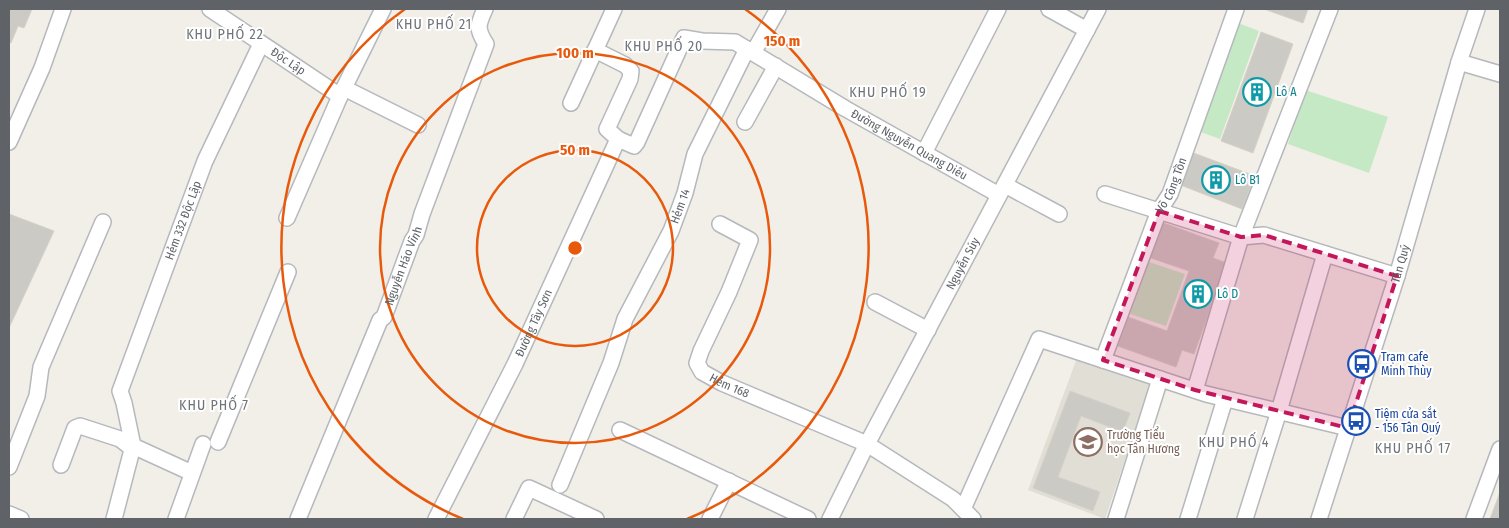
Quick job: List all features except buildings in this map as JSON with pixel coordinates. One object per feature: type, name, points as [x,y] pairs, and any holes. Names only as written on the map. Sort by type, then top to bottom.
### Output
[{"type":"street","points":[[9,142],[42,68],[63,9]]},
{"type":"street","points":[[287,218],[342,92],[383,9]]},
{"type":"street","name":"Nguyễn Háo Vĩnh","points":[[298,519],[380,320],[384,317],[412,241],[416,235],[422,214],[486,44],[478,26],[485,9]]},
{"type":"street","points":[[570,103],[614,9]]},
{"type":"street","name":"Hẻm 14","points":[[560,485],[611,363],[625,319],[671,231],[686,192],[695,154],[750,51],[778,9]]},
{"type":"street","points":[[924,153],[998,9]]},
{"type":"street","points":[[1049,9],[1086,30]]},
{"type":"street","name":"Nguyễn Súy","points":[[830,519],[867,444],[1098,9]]},
{"type":"street","name":"Võ Công Tồn","points":[[1103,360],[1159,211],[1170,194],[1236,9]]},
{"type":"street","points":[[1195,390],[1241,237],[1330,9]]},
{"type":"street","name":"Tân Quý","points":[[1319,519],[1397,276],[1459,62],[1477,9]]},
{"type":"street","name":"Độc Lập","points":[[216,11],[262,44],[342,92],[418,125]]},
{"type":"street","name":"Đường Nguyễn Quang Diêu","points":[[618,139],[634,146],[637,142],[684,38],[702,41],[735,42],[846,109],[924,153],[1002,190],[1059,214]]},
{"type":"street","name":"Hẻm 332 Độc Lập","points":[[133,448],[120,391],[205,161],[262,44]]},
{"type":"street","points":[[595,50],[625,65],[631,71],[630,78],[607,129],[618,139]]},
{"type":"street","points":[[1459,62],[1500,74]]},
{"type":"street","points":[[745,122],[776,66]]},
{"type":"street","name":"Đường Tây Sơn","points":[[442,517],[515,364],[618,139]]},
{"type":"street","points":[[1105,194],[1241,237],[1264,235],[1397,276]]},
{"type":"street","points":[[9,467],[37,396],[41,367],[103,222]]},
{"type":"street","name":"Hẻm 168","points":[[720,224],[750,240],[729,292],[701,352],[697,363],[702,372],[722,383],[867,444]]},
{"type":"street","points":[[1245,519],[1325,254]]},
{"type":"street","points":[[176,519],[192,473],[211,443],[288,272]]},
{"type":"street","points":[[875,302],[928,330]]},
{"type":"street","points":[[867,444],[953,499],[968,514],[1039,340],[1195,390],[1348,428]]},
{"type":"street","points":[[1116,519],[1160,379]]},
{"type":"street","points":[[1188,519],[1225,398]]},
{"type":"street","points":[[61,465],[75,428],[80,426],[120,439],[133,448],[192,473]]},
{"type":"street","points":[[620,430],[808,519]]},
{"type":"street","points":[[114,519],[133,448]]},
{"type":"street","points":[[1474,519],[1500,449]]},
{"type":"street","points":[[710,519],[729,481]]},
{"type":"street","points":[[514,519],[529,488],[596,519]]},
{"type":"highlighted area","points":[[1159,211],[1241,237],[1264,235],[1397,276],[1348,428],[1195,390],[1103,360]]},
{"type":"shaded area","name":"Trường Tiểu học Tân Hương","points":[[1077,358],[1151,383],[1105,519],[1028,490]]},
{"type":"green space","points":[[1238,23],[1259,31],[1220,139],[1198,131]]},
{"type":"green space","points":[[1305,90],[1388,117],[1369,173],[1288,144]]},
{"type":"green space","points":[[1149,262],[1185,274],[1166,326],[1130,314]]},
{"type":"place","name":"Lô A","points":[[1257,92]]},
{"type":"place","name":"Lô B1","points":[[1216,180]]},
{"type":"place","name":"Lô D","points":[[1198,294]]},
{"type":"place","name":"Trạm cafe Minh Thùy","points":[[1362,364]]},
{"type":"place","name":"Tiệm cửa sắt - 156 Tân Quý","points":[[1356,421]]},
{"type":"place","name":"Trường Tiểu học Tân Hương","points":[[1088,442]]},
{"type":"district","name":"KHU PHỐ 21","points":[[434,24]]},
{"type":"district","name":"KHU PHỐ 22","points":[[225,34]]},
{"type":"district","name":"KHU PHỐ 20","points":[[664,46]]},
{"type":"district","name":"KHU PHỐ 19","points":[[888,92]]},
{"type":"district","name":"KHU PHỐ 7","points":[[214,405]]},
{"type":"district","name":"KHU PHỐ 4","points":[[1234,442]]},
{"type":"district","name":"KHU PHỐ 17","points":[[1413,448]]}]
